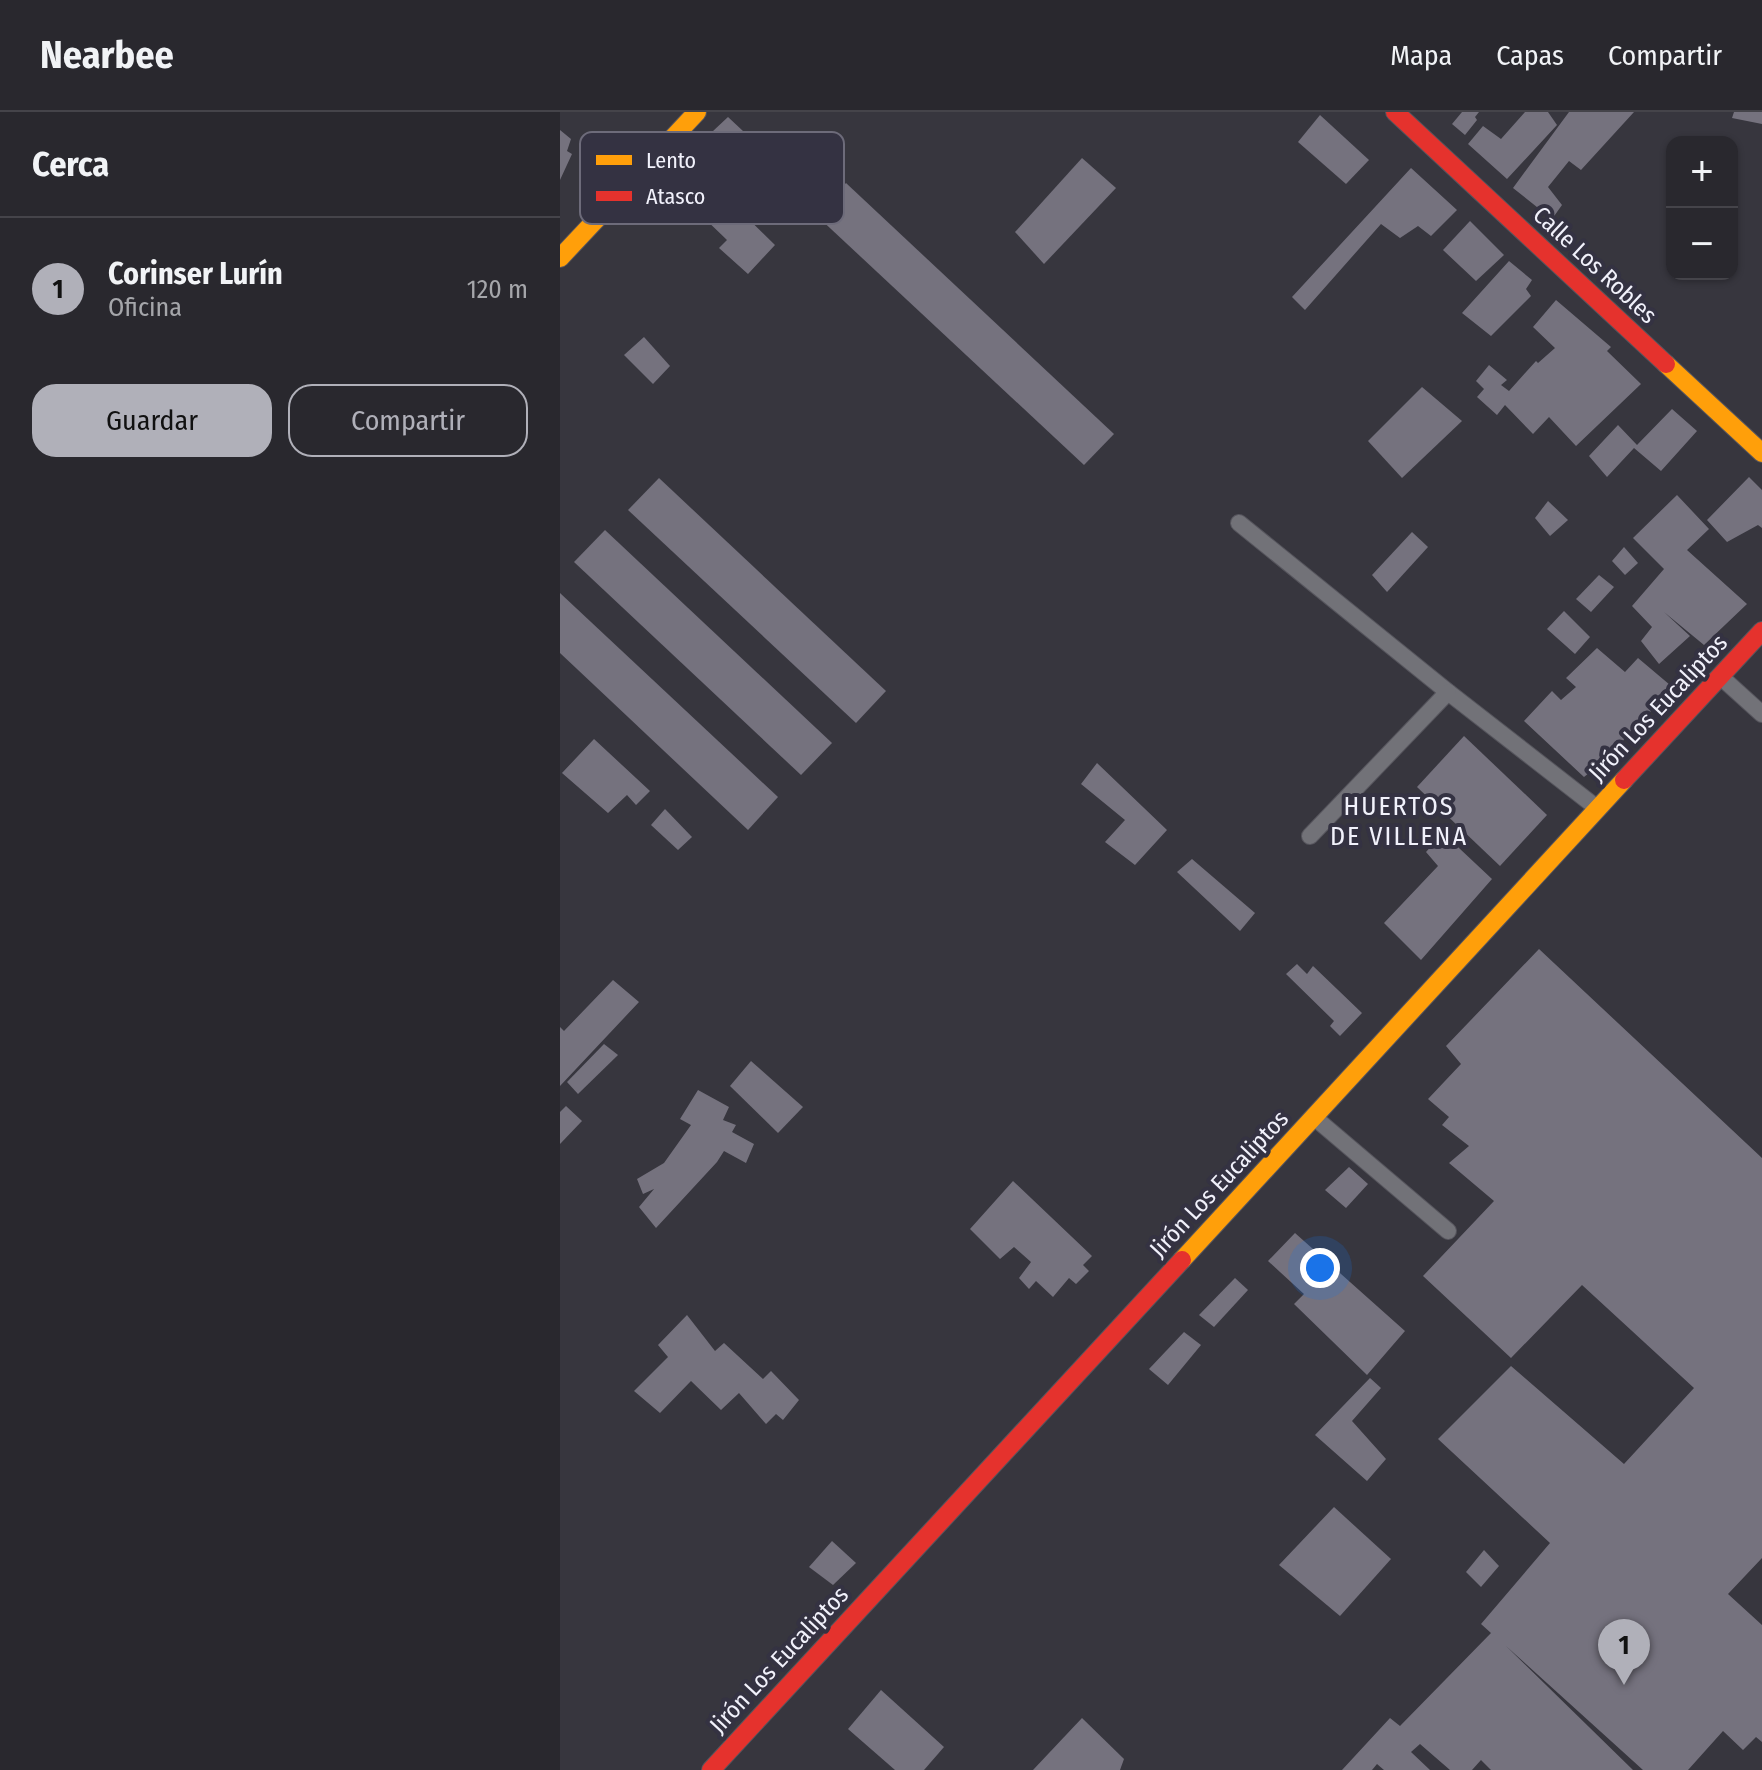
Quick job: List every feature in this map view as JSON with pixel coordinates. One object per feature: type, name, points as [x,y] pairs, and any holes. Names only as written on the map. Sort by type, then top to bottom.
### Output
[{"type":"street","points":[[678,132],[697,112]]},
{"type":"street","name":"Calle Los Robles","points":[[1395,112],[1762,453]]},
{"type":"street","points":[[560,258],[592,224]]},
{"type":"street","name":"Jirón Los Eucaliptos","points":[[711,1770],[1762,631]]},
{"type":"lane","points":[[1239,523],[1598,809]]},
{"type":"lane","points":[[1720,676],[1762,714]]},
{"type":"lane","points":[[1310,836],[1448,692]]},
{"type":"lane","points":[[1314,1117],[1448,1231]]},
{"type":"building","points":[[1462,112],[1479,112],[1475,117],[1477,120],[1465,135],[1452,124]]},
{"type":"building","points":[[1525,112],[1548,112],[1557,125],[1507,179],[1468,144],[1483,126],[1501,139]]},
{"type":"building","points":[[1569,112],[1634,112],[1581,170],[1569,161],[1548,187],[1562,205],[1552,219],[1513,188]]},
{"type":"building","points":[[1734,112],[1762,112],[1762,124],[1732,118]]},
{"type":"building","points":[[1320,115],[1369,160],[1346,184],[1298,142]]},
{"type":"building","points":[[728,117],[743,131],[714,132]]},
{"type":"building","points":[[560,130],[571,139],[567,151],[572,154],[560,180]]},
{"type":"building","points":[[1082,158],[1116,188],[1044,264],[1015,232]]},
{"type":"building","points":[[1411,168],[1457,210],[1431,236],[1418,226],[1400,238],[1381,224],[1305,310],[1292,297]]},
{"type":"building","points":[[846,183],[1114,434],[1084,465],[826,224],[844,224]]},
{"type":"building","points":[[1470,221],[1504,255],[1476,281],[1443,250]]},
{"type":"building","points":[[710,224],[754,224],[775,245],[748,274],[719,248],[727,240]]},
{"type":"building","points":[[1509,261],[1532,280],[1526,289],[1531,296],[1491,336],[1462,313]]},
{"type":"building","points":[[1556,300],[1611,347],[1607,351],[1641,384],[1576,446],[1549,417],[1533,434],[1505,405],[1497,415],[1477,397],[1484,389],[1476,381],[1489,365],[1507,380],[1501,385],[1509,391],[1536,361],[1538,363],[1555,348],[1533,327]]},
{"type":"building","points":[[644,337],[670,366],[653,384],[624,355]]},
{"type":"building","points":[[1422,387],[1462,421],[1402,478],[1368,441]]},
{"type":"building","points":[[1672,409],[1697,431],[1661,471],[1634,448],[1607,477],[1589,456],[1618,425],[1637,445]]},
{"type":"building","points":[[1749,477],[1762,490],[1762,528],[1758,525],[1727,542],[1707,520]]},
{"type":"building","points":[[659,478],[886,691],[856,723],[628,510]]},
{"type":"building","points":[[1677,495],[1709,529],[1687,550],[1747,604],[1704,645],[1664,612],[1690,636],[1659,664],[1641,641],[1652,627],[1632,606],[1664,569],[1633,538]]},
{"type":"building","points":[[1548,501],[1568,520],[1550,536],[1535,518]]},
{"type":"building","points":[[605,530],[832,743],[801,775],[574,562]]},
{"type":"building","points":[[1412,532],[1428,547],[1387,592],[1372,575]]},
{"type":"building","points":[[1624,547],[1638,563],[1625,575],[1612,561]]},
{"type":"building","points":[[1599,575],[1614,587],[1591,612],[1576,599]]},
{"type":"building","points":[[560,593],[778,797],[748,830],[560,653]]},
{"type":"building","points":[[1564,611],[1590,637],[1575,654],[1547,629]]},
{"type":"building","points":[[1597,648],[1625,672],[1638,658],[1670,685],[1659,703],[1627,735],[1616,751],[1584,777],[1524,721],[1552,691],[1561,700],[1576,687],[1566,678]]},
{"type":"building","points":[[1464,736],[1547,815],[1500,866],[1417,787]]},
{"type":"building","points":[[594,739],[650,791],[636,805],[627,795],[608,813],[562,773]]},
{"type":"building","points":[[1097,763],[1167,830],[1135,865],[1105,842],[1125,820],[1081,784]]},
{"type":"building","points":[[665,809],[692,837],[678,850],[651,825]]},
{"type":"building","points":[[1443,833],[1492,879],[1421,960],[1384,923],[1438,866],[1426,852]]},
{"type":"building","points":[[1192,859],[1255,913],[1240,931],[1177,872]]},
{"type":"building","points":[[1539,949],[1762,1158],[1762,1558],[1728,1594],[1762,1625],[1762,1742],[1756,1737],[1743,1750],[1723,1731],[1688,1770],[1643,1770],[1506,1646],[1633,1770],[1491,1770],[1481,1760],[1472,1770],[1450,1770],[1420,1744],[1411,1752],[1430,1770],[1384,1770],[1377,1764],[1372,1770],[1342,1770],[1390,1718],[1400,1726],[1491,1633],[1481,1624],[1550,1543],[1438,1439],[1511,1366],[1624,1464],[1694,1388],[1582,1285],[1511,1358],[1423,1276],[1494,1201],[1449,1163],[1469,1146],[1442,1125],[1449,1117],[1428,1099],[1461,1064],[1446,1046]]},
{"type":"building","points":[[1297,964],[1307,974],[1313,966],[1362,1013],[1340,1036],[1330,1026],[1334,1021],[1286,974]]},
{"type":"building","points":[[613,980],[639,1002],[560,1086],[560,1027],[564,1031]]},
{"type":"building","points":[[604,1044],[618,1055],[578,1094],[567,1082]]},
{"type":"building","points":[[751,1061],[803,1107],[778,1133],[730,1086]]},
{"type":"building","points":[[698,1090],[729,1107],[723,1120],[736,1125],[732,1132],[754,1144],[746,1163],[724,1151],[656,1228],[639,1207],[654,1189],[643,1194],[637,1179],[664,1163],[691,1125],[680,1119]]},
{"type":"building","points":[[566,1106],[582,1121],[560,1144],[560,1112]]},
{"type":"building","points":[[1349,1167],[1368,1184],[1346,1208],[1325,1190]]},
{"type":"building","points":[[1013,1181],[1092,1256],[1083,1265],[1089,1271],[1076,1284],[1069,1278],[1053,1297],[1036,1281],[1029,1289],[1019,1278],[1031,1262],[1014,1247],[1000,1259],[970,1229]]},
{"type":"building","points":[[1295,1233],[1405,1331],[1367,1375],[1294,1304],[1304,1294],[1268,1261]]},
{"type":"building","points":[[1235,1278],[1248,1290],[1214,1327],[1199,1315]]},
{"type":"building","points":[[687,1315],[715,1351],[724,1343],[763,1379],[771,1371],[799,1400],[783,1420],[776,1414],[766,1424],[739,1393],[721,1410],[691,1381],[660,1413],[634,1391],[668,1357],[658,1345]]},
{"type":"building","points":[[1184,1332],[1201,1345],[1168,1385],[1149,1369]]},
{"type":"building","points":[[1370,1378],[1381,1388],[1352,1421],[1386,1459],[1367,1481],[1315,1435]]},
{"type":"building","points":[[1334,1507],[1391,1559],[1340,1616],[1279,1565]]},
{"type":"building","points":[[832,1541],[856,1563],[833,1585],[809,1567]]},
{"type":"building","points":[[1484,1550],[1499,1566],[1481,1587],[1466,1572]]},
{"type":"building","points":[[881,1690],[944,1747],[924,1770],[895,1770],[848,1729]]},
{"type":"building","points":[[1082,1718],[1124,1759],[1120,1770],[1033,1770]]},
{"type":"traffic: slow","points":[[678,132],[697,112]]},
{"type":"traffic: slow","points":[[560,258],[592,224]]},
{"type":"traffic: slow","points":[[1666,364],[1762,453]]},
{"type":"traffic: slow","points":[[1182,1260],[1624,780]]},
{"type":"traffic: jam","points":[[1395,112],[1666,364]]},
{"type":"traffic: jam","points":[[1624,780],[1762,631]]},
{"type":"traffic: jam","points":[[711,1770],[1182,1260]]},
{"type":"place","name":"Corinser Lurín","points":[[1624,1685]]},
{"type":"district","name":"HUERTOS DE VILLENA","points":[[1399,821]]}]
